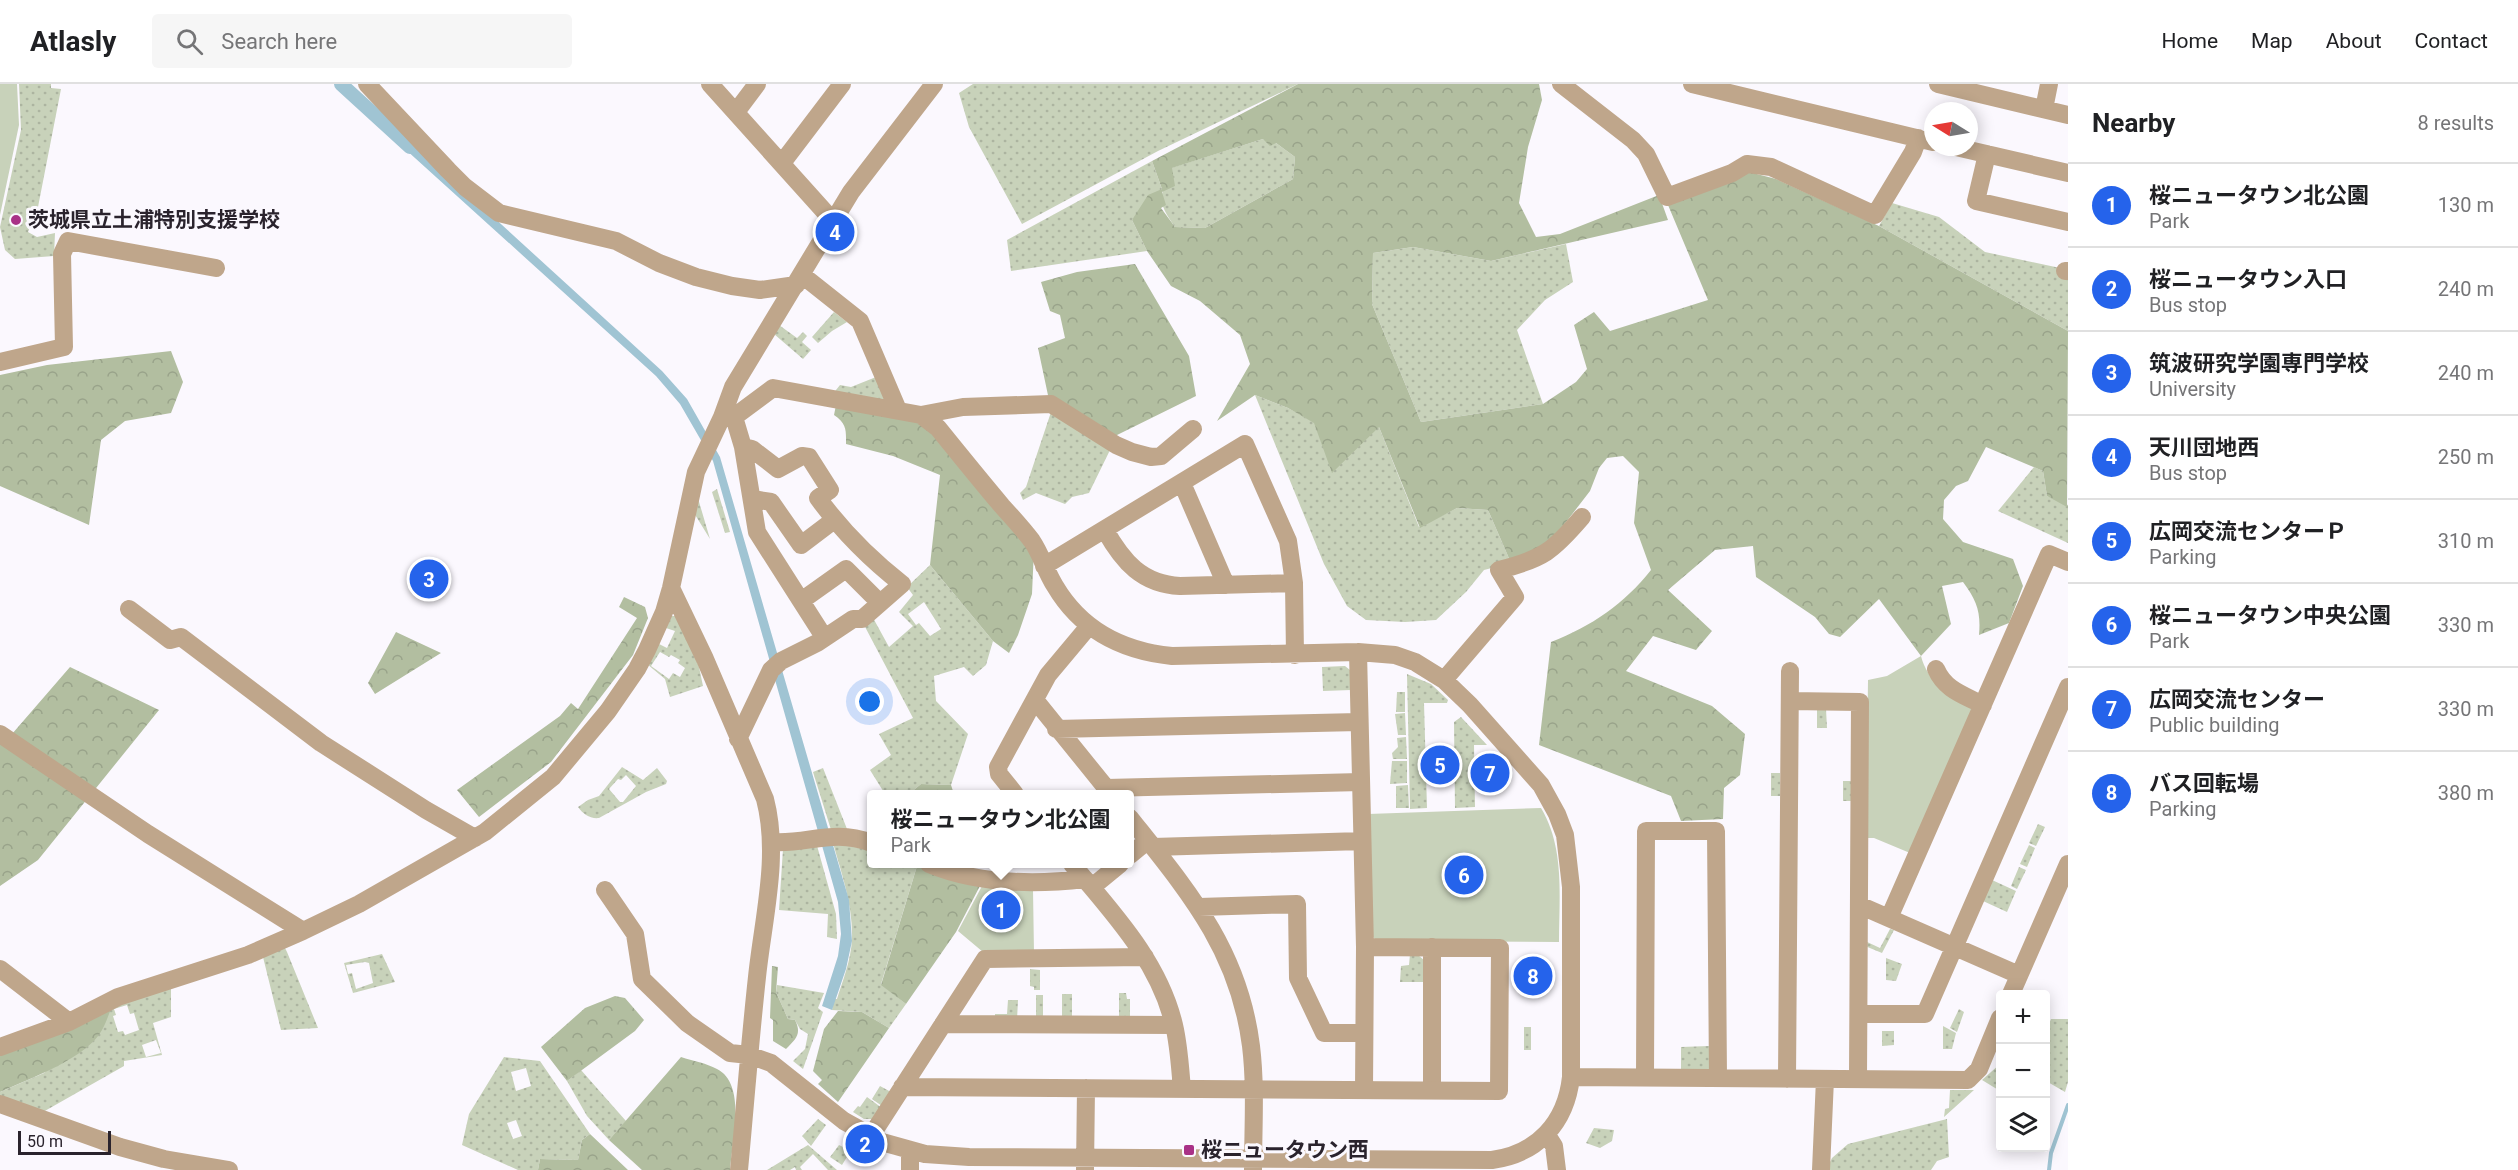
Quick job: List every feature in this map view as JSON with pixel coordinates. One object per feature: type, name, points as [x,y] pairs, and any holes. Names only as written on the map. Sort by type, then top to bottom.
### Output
[{"type":"street","points":[[366,84],[456,179],[499,213],[616,242],[658,263],[696,277],[732,286],[760,290],[799,280],[860,321],[898,410]]},
{"type":"street","points":[[711,84],[833,220]]},
{"type":"street","points":[[736,112],[757,84]]},
{"type":"street","points":[[782,163],[842,84]]},
{"type":"street","points":[[824,637],[757,532],[743,447],[728,417],[732,387],[799,280],[833,220],[934,84]]},
{"type":"street","points":[[1692,84],[1924,140]]},
{"type":"street","points":[[1938,84],[2068,115]]},
{"type":"street","points":[[2044,109],[2049,84]]},
{"type":"street","points":[[1572,87],[1646,154],[1667,197],[1731,173],[1747,164],[1771,167],[1875,215],[1913,152],[1924,141]]},
{"type":"street","points":[[1978,152],[2068,173]]},
{"type":"street","points":[[1987,154],[1976,201],[2068,222]]},
{"type":"street","points":[[0,362],[64,347],[62,254],[68,241],[216,268]]},
{"type":"street","points":[[0,1047],[69,1022],[118,997],[248,955],[303,931],[359,904],[475,838],[514,811],[553,777],[608,711],[637,669],[664,612],[691,487],[708,446],[728,417],[772,388],[816,398],[921,415],[963,407],[1051,404],[1116,445],[1151,457],[1161,456],[1193,429]]},
{"type":"street","points":[[605,890],[635,934],[642,979],[687,1023],[730,1053],[749,1055],[771,1063],[826,1107],[871,1136],[910,1151],[940,1156],[1085,1164],[1482,1165],[1515,1155],[1547,1135],[1563,1110],[1571,1077],[1571,887],[1568,848],[1563,826],[1547,794],[1534,776],[1470,705],[1444,680],[1415,662],[1395,655],[1358,652],[1295,655],[1148,654],[1106,638],[1089,626],[1063,598],[1033,542],[938,428],[921,415]]},
{"type":"street","points":[[1044,566],[1245,444],[1288,541],[1294,583],[1295,655]]},
{"type":"street","points":[[738,739],[775,666],[853,620],[862,619],[902,584],[871,560],[834,520],[818,498],[830,490],[809,457],[802,456],[778,469],[752,449],[743,447]]},
{"type":"street","points":[[1182,483],[1226,585]]},
{"type":"street","points":[[753,499],[771,502],[801,545],[834,520]]},
{"type":"street","points":[[1444,680],[1515,597],[1499,570],[1532,560],[1549,551],[1558,545],[1582,517]]},
{"type":"street","points":[[1105,530],[1125,562],[1152,581],[1171,585],[1294,583]]},
{"type":"street","points":[[1889,918],[2049,554],[2068,562]]},
{"type":"street","points":[[801,601],[846,569],[880,603]]},
{"type":"street","points":[[671,588],[705,659],[765,799],[771,842],[739,1170]]},
{"type":"street","points":[[129,609],[170,640],[181,637],[321,743],[475,838]]},
{"type":"street","points":[[1011,790],[999,774],[998,767],[1048,675],[1089,626]]},
{"type":"street","points":[[1358,652],[1365,947],[1364,1090]]},
{"type":"street","points":[[1936,669],[1941,680],[1951,689],[1983,705]]},
{"type":"street","points":[[1787,1079],[1790,671]]},
{"type":"street","points":[[1859,1014],[1925,1014],[2068,687]]},
{"type":"street","points":[[1035,700],[1107,790]]},
{"type":"street","points":[[1790,701],[1860,702],[1858,1079]]},
{"type":"street","points":[[1056,729],[1359,722]]},
{"type":"street","points":[[0,734],[148,834],[303,931]]},
{"type":"street","points":[[1134,790],[1361,782]]},
{"type":"street","points":[[1134,829],[1141,849],[1199,907],[1231,965],[1244,1006],[1251,1047],[1254,1090],[1253,1165]]},
{"type":"street","points":[[1645,1078],[1646,831],[1716,831],[1718,1078]]},
{"type":"street","points":[[771,842],[824,837],[855,837],[867,841]]},
{"type":"street","points":[[1141,849],[1362,842]]},
{"type":"street","points":[[2013,990],[2068,864]]},
{"type":"street","points":[[941,868],[962,875],[997,881],[1088,883],[1113,868]]},
{"type":"street","points":[[1075,868],[1145,957],[1161,986],[1174,1025],[1182,1089]]},
{"type":"street","points":[[1199,907],[1297,904],[1298,978],[1324,1033],[1364,1033]]},
{"type":"street","points":[[1859,905],[2019,975]]},
{"type":"street","points":[[1432,946],[1432,1090]]},
{"type":"street","points":[[902,1087],[1499,1091],[1500,948],[1365,947]]},
{"type":"street","points":[[871,1136],[985,959],[1145,957]]},
{"type":"street","points":[[0,969],[69,1022]]},
{"type":"street","points":[[943,1024],[1174,1025]]},
{"type":"street","points":[[1571,1077],[1968,1080],[1979,1069],[1996,1030]]},
{"type":"street","points":[[1821,1170],[1825,1079]]},
{"type":"street","points":[[1085,1164],[1086,1088]]},
{"type":"street","points":[[0,1104],[164,1164],[229,1170]]},
{"type":"street","points":[[1547,1135],[1554,1146],[1557,1170]]},
{"type":"street","points":[[910,1151],[910,1170]]},
{"type":"green space","points":[[0,84],[17,84],[19,125],[0,215]]},
{"type":"green space","points":[[19,84],[51,84],[51,88],[61,89],[38,207],[28,232],[37,237],[55,233],[54,256],[15,259],[5,250],[0,227],[21,130]]},
{"type":"green space","points":[[973,84],[1298,84],[1158,151],[1022,224],[969,127],[959,93]]},
{"type":"green space","points":[[1298,84],[1539,84],[1542,100],[1528,147],[1519,203],[1536,237],[1560,234],[1659,195],[1668,220],[1491,261],[1413,247],[1373,253],[1372,304],[1421,422],[1543,404],[1576,382],[1587,369],[1574,325],[1594,312],[1610,331],[1708,300],[1668,205],[1749,172],[1776,179],[1879,226],[2068,331],[2067,507],[2047,496],[2043,471],[1986,447],[1968,481],[1956,486],[1944,500],[1943,519],[1963,542],[2013,559],[2023,586],[2009,623],[1979,635],[1977,607],[1963,582],[1942,586],[1951,624],[1921,656],[1879,599],[1840,637],[1829,634],[1815,617],[1756,577],[1753,546],[1715,550],[1668,590],[1712,631],[1696,650],[1653,636],[1626,671],[1712,706],[1745,734],[1740,775],[1724,788],[1723,819],[1681,821],[1671,796],[1539,745],[1551,642],[1580,629],[1606,613],[1630,593],[1651,570],[1634,523],[1639,472],[1623,456],[1607,458],[1599,468],[1590,491],[1550,543],[1511,563],[1488,510],[1457,508],[1420,528],[1379,427],[1332,473],[1314,423],[1288,408],[1255,395],[1217,421],[1250,364],[1240,335],[1200,301],[1171,286],[1147,251],[1132,220],[1148,195],[1162,189],[1152,161]],"holes":[[[1263,139],[1270,146],[1276,143],[1295,157],[1293,179],[1205,228],[1175,227],[1161,208],[1166,205],[1162,192],[1175,186],[1172,168]]]},
{"type":"green space","points":[[1263,139],[1276,143],[1295,157],[1293,179],[1205,228],[1175,227],[1162,204],[1162,193],[1171,168]]},
{"type":"green space","points":[[1152,161],[1162,189],[1132,220],[1147,251],[1011,271],[1007,240]]},
{"type":"green space","points":[[1892,203],[1939,217],[1985,252],[2060,268],[2068,276],[2068,331],[1879,226]]},
{"type":"green space","points":[[1566,244],[1573,282],[1545,300],[1517,330],[1543,404],[1421,422],[1372,304],[1373,253],[1413,247],[1491,261]]},
{"type":"green space","points":[[1135,264],[1189,356],[1196,396],[1113,437],[1049,400],[1038,348],[1065,338],[1060,315],[1050,311],[1041,282],[1077,272]]},
{"type":"green space","points":[[834,312],[847,322],[818,343],[812,337]]},
{"type":"green space","points":[[779,325],[797,338],[803,332],[807,336],[802,342],[811,350],[803,359],[774,334]]},
{"type":"green space","points":[[171,351],[183,382],[171,413],[125,421],[101,440],[89,525],[0,486],[0,375],[47,365]]},
{"type":"green space","points":[[876,377],[887,402],[832,395],[840,385],[851,387]]},
{"type":"green space","points":[[1255,395],[1288,408],[1314,422],[1379,427],[1419,527],[1457,508],[1488,510],[1511,563],[1484,570],[1466,592],[1436,620],[1405,622],[1366,620],[1347,606],[1324,564]]},
{"type":"green space","points":[[836,405],[914,420],[936,434],[1034,549],[1032,594],[1018,635],[1009,653],[993,641],[930,565],[940,475],[893,456],[846,444],[845,428],[834,415]]},
{"type":"green space","points":[[1051,412],[1111,448],[1089,493],[1072,497],[1065,504],[1036,493],[1023,500],[1020,493],[1026,487]]},
{"type":"green space","points":[[2034,467],[2043,471],[2047,496],[2068,505],[2068,543],[1998,511]]},
{"type":"green space","points":[[717,489],[730,532],[725,533],[712,492]]},
{"type":"green space","points":[[697,495],[710,539],[694,513]]},
{"type":"green space","points":[[930,565],[993,641],[986,665],[973,676],[964,667],[934,676],[936,701],[968,734],[951,785],[921,784],[914,790],[882,790],[870,770],[891,755],[879,734],[913,718],[863,623],[872,616],[889,647],[913,626],[899,612],[913,595],[907,587]],"holes":[[[924,602],[941,629],[930,636],[919,623],[916,625],[908,614]]]},
{"type":"green space","points":[[624,597],[645,607],[648,618],[633,655],[551,762],[479,817],[457,790],[560,716],[571,703],[578,709],[637,618],[619,607]]},
{"type":"green space","points":[[667,616],[679,616],[699,667],[703,686],[670,697],[665,679],[647,664]],"holes":[[[666,628],[675,631],[667,648],[659,644]],[[660,652],[680,660],[678,663],[685,668],[680,677],[673,673],[669,679],[651,666]]]},
{"type":"green space","points":[[396,632],[441,653],[375,694],[368,683]]},
{"type":"green space","points":[[1921,656],[1933,680],[1953,696],[1969,704],[1973,713],[1910,853],[1874,838],[1866,838],[1868,680],[1887,676]]},
{"type":"green space","points":[[1345,666],[1350,670],[1351,690],[1323,691],[1322,667]]},
{"type":"green space","points":[[70,667],[159,710],[38,860],[0,886],[0,728],[12,734]]},
{"type":"green space","points":[[1407,674],[1431,684],[1448,700],[1447,703],[1424,703],[1427,808],[1410,809]]},
{"type":"green space","points":[[1397,692],[1405,692],[1405,712],[1396,712]]},
{"type":"green space","points":[[1817,709],[1826,709],[1827,728],[1817,728]]},
{"type":"green space","points":[[1405,713],[1406,735],[1398,735],[1395,714]]},
{"type":"green space","points":[[1461,717],[1487,745],[1474,745],[1475,807],[1455,808],[1454,722]]},
{"type":"green space","points":[[1406,737],[1407,759],[1393,759],[1392,753],[1398,747],[1397,738]]},
{"type":"green space","points":[[1392,761],[1407,761],[1407,783],[1390,784]]},
{"type":"green space","points":[[622,767],[643,780],[657,768],[667,781],[666,784],[646,792],[599,818],[587,816],[578,807],[599,796]],"holes":[[[626,775],[636,786],[623,802],[620,802],[609,789],[618,779],[621,780]]]},
{"type":"green space","points":[[823,768],[847,829],[832,833],[813,772]]},
{"type":"green space","points":[[1771,773],[1780,773],[1780,796],[1771,796]]},
{"type":"green space","points":[[1843,781],[1852,781],[1851,801],[1843,801]]},
{"type":"green space","points":[[921,784],[951,785],[953,790],[914,790]]},
{"type":"green space","points":[[1408,785],[1409,808],[1396,808],[1396,786]]},
{"type":"green space","points":[[1541,808],[1549,823],[1557,856],[1560,890],[1559,942],[1377,941],[1370,934],[1368,814]]},
{"type":"green space","points":[[2038,824],[2045,827],[2036,846],[2029,843]]},
{"type":"green space","points":[[816,842],[836,914],[837,939],[827,937],[828,914],[779,910],[783,849]]},
{"type":"green space","points":[[833,843],[867,849],[867,868],[916,868],[881,984],[906,1004],[889,1028],[862,1012],[832,1010],[846,970],[852,939],[849,903]]},
{"type":"green space","points":[[2029,845],[2035,848],[2027,867],[2020,864]]},
{"type":"green space","points":[[2019,867],[2026,870],[2017,889],[2011,886]]},
{"type":"green space","points":[[916,868],[924,868],[981,884],[956,932],[906,1004],[881,985]]},
{"type":"green space","points":[[1992,880],[2016,891],[2007,912],[1983,901]]},
{"type":"green space","points":[[982,886],[1033,890],[1034,953],[983,952],[958,931]]},
{"type":"green space","points":[[1890,929],[1894,930],[1882,953],[1865,946],[1865,941],[1880,948]]},
{"type":"green space","points":[[283,944],[318,1028],[281,1030],[263,957]]},
{"type":"green space","points":[[382,954],[395,982],[353,993],[344,963]],"holes":[[[369,963],[373,983],[356,989],[352,973],[348,974],[346,965]]]},
{"type":"green space","points":[[1410,954],[1418,955],[1425,961],[1424,982],[1400,982],[1401,966],[1409,965]]},
{"type":"green space","points":[[1886,958],[1902,964],[1896,981],[1886,980]]},
{"type":"green space","points":[[772,966],[778,967],[776,992],[788,1019],[795,1020],[798,1029],[795,1039],[786,1049],[773,1041],[773,1020],[770,1018]]},
{"type":"green space","points":[[1030,969],[1040,970],[1040,990],[1034,990],[1034,987],[1030,986]]},
{"type":"green space","points":[[171,985],[171,1017],[153,1023],[162,1055],[124,1061],[124,1066],[43,1112],[0,1096],[0,1092],[44,1073],[111,1009]],"holes":[[[127,1005],[130,1014],[134,1013],[139,1030],[125,1035],[123,1031],[118,1032],[113,1016],[116,1015],[114,1009]],[[156,1040],[161,1053],[146,1057],[142,1045]]]},
{"type":"green space","points":[[777,985],[824,993],[818,1008],[823,1012],[803,1069],[793,1061],[805,1049],[808,1034],[800,1029],[795,1020],[788,1019],[776,992]]},
{"type":"green space","points":[[1119,993],[1126,993],[1127,999],[1130,999],[1130,1017],[1119,1017]]},
{"type":"green space","points":[[1062,994],[1072,994],[1072,1018],[1062,1018]]},
{"type":"green space","points":[[1036,995],[1043,995],[1043,1018],[1036,1018]]},
{"type":"green space","points":[[615,996],[625,998],[644,1020],[635,1031],[567,1081],[541,1047],[585,1008]]},
{"type":"green space","points":[[1008,1000],[1018,1000],[1017,1020],[995,1019],[995,1014],[1007,1014]]},
{"type":"green space","points":[[111,1009],[102,1030],[84,1050],[56,1067],[0,1092],[0,1053]]},
{"type":"green space","points":[[1959,1009],[1964,1012],[1957,1032],[1950,1028]]},
{"type":"green space","points":[[838,1011],[862,1012],[889,1028],[838,1102],[818,1084],[822,1080],[813,1071],[824,1029]]},
{"type":"green space","points":[[2051,1019],[2068,1019],[2068,1082],[2065,1092],[2050,1083]]},
{"type":"green space","points":[[1943,1026],[1956,1033],[1952,1049],[1943,1049]]},
{"type":"green space","points":[[1524,1027],[1531,1027],[1531,1050],[1524,1050]]},
{"type":"green space","points":[[1882,1031],[1894,1031],[1894,1045],[1882,1046]]},
{"type":"green space","points":[[1709,1046],[1709,1069],[1681,1072],[1681,1047]]},
{"type":"green space","points":[[504,1057],[540,1061],[590,1134],[582,1140],[578,1160],[540,1159],[538,1170],[518,1170],[462,1145],[469,1114]],"holes":[[[526,1068],[531,1086],[516,1091],[511,1072]],[[516,1120],[522,1136],[513,1139],[507,1123]]]},
{"type":"green space","points":[[681,1057],[717,1069],[726,1076],[732,1087],[736,1115],[730,1170],[642,1170],[609,1140]]},
{"type":"green space","points":[[1996,1068],[1996,1089],[1982,1080]]},
{"type":"green space","points":[[581,1070],[626,1121],[609,1140],[587,1116],[567,1081]]},
{"type":"green space","points":[[880,1086],[891,1092],[882,1106],[872,1099]]},
{"type":"green space","points":[[1950,1090],[1974,1090],[1944,1117],[1945,1109],[1949,1108]]},
{"type":"green space","points":[[867,1097],[882,1108],[875,1119],[864,1119],[853,1112]]},
{"type":"green space","points":[[818,1119],[826,1125],[811,1146],[802,1136]]},
{"type":"green space","points":[[1947,1119],[1949,1157],[1937,1161],[1931,1170],[1826,1170],[1832,1158],[1848,1144]]},
{"type":"green space","points":[[1594,1128],[1614,1130],[1612,1141],[1600,1148],[1586,1143]]},
{"type":"green space","points":[[590,1134],[628,1170],[538,1170],[540,1159],[578,1160],[582,1140]]},
{"type":"green space","points":[[849,1139],[853,1141],[848,1150],[850,1152],[842,1165],[830,1157],[839,1145],[843,1147]]},
{"type":"green space","points":[[808,1145],[837,1170],[828,1170],[813,1154],[800,1167],[802,1170],[796,1170],[795,1167],[790,1170],[767,1170]]},
{"type":"water","points":[[400,132],[662,371],[687,399],[720,457],[849,900],[852,941],[846,969],[832,1010],[822,1006],[838,956],[841,934],[838,902],[713,461],[680,404],[656,376],[394,139]]},
{"type":"waterway","points":[[341,84],[410,147]]},
{"type":"waterway","points":[[2049,1170],[2051,1153],[2068,1105]]},
{"type":"place","name":"茨城県立土浦特別支援学校","points":[[16,220]]},
{"type":"place","name":"天川団地西","points":[[835,232]]},
{"type":"place","name":"筑波研究学園専門学校","points":[[429,579]]},
{"type":"place","name":"広岡交流センターＰ","points":[[1440,765]]},
{"type":"place","name":"広岡交流センター","points":[[1490,773]]},
{"type":"place","name":"桜ニュータウン中央公園","points":[[1464,875]]},
{"type":"place","name":"桜ニュータウン北公園","points":[[1001,910]]},
{"type":"place","name":"バス回転場","points":[[1533,976]]},
{"type":"place","name":"桜ニュータウン入口","points":[[865,1144]]},
{"type":"place","name":"桜ニュータウン西","points":[[1189,1150]]}]
